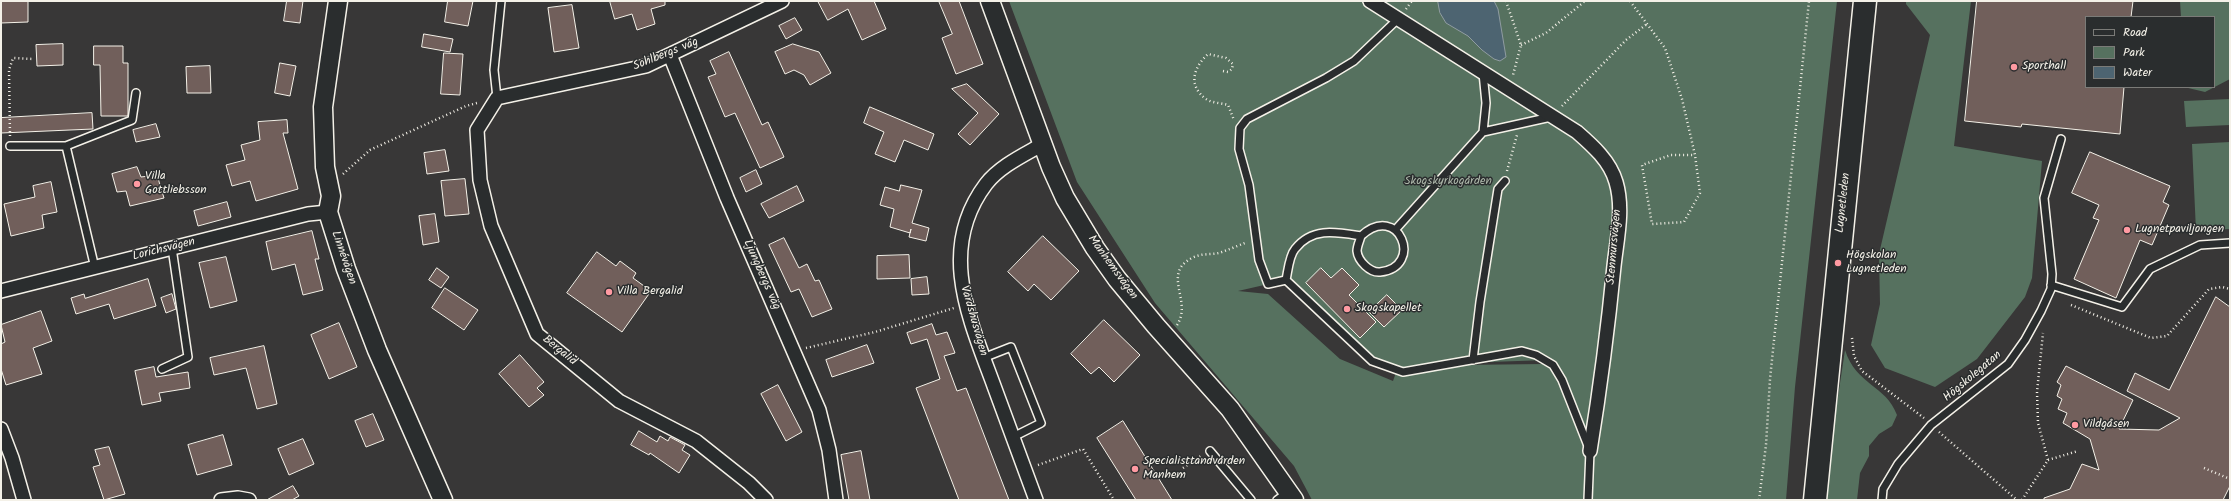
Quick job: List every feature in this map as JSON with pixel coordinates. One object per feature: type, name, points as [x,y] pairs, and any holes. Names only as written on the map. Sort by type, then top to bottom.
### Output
[{"type":"highway","name":"Lugnetleden","points":[[1815,500],[1865,1]]},
{"type":"street","name":"Linnévägen","points":[[338,1],[323,107],[325,167],[331,196],[328,212],[346,269],[377,350],[443,500]]},
{"type":"street","name":"Sohlbergs väg","points":[[497,98],[635,69],[670,55],[782,1]]},
{"type":"street","name":"Manhemsvägen","points":[[990,1],[1043,144],[1065,198],[1117,279],[1230,409],[1286,497]]},
{"type":"street","name":"Stenmursvägen","points":[[1370,1],[1508,90],[1577,132],[1591,144],[1606,162],[1616,181],[1620,207],[1605,360],[1590,451]]},
{"type":"street","name":"Ljungbergs väg","points":[[670,55],[730,205],[819,410],[829,450],[836,500]]},
{"type":"street","name":"Bergalid","points":[[497,98],[477,130],[480,180],[492,226],[537,334],[618,401],[696,441],[750,483],[766,500]]},
{"type":"street","name":"Värdshusvägen","points":[[1036,500],[983,358],[966,304],[960,277],[960,257],[964,230],[971,208],[993,177],[1014,161],[1043,144]]},
{"type":"street","name":"Lorichsvägen","points":[[1,291],[308,214],[328,212]]},
{"type":"street","points":[[1,429],[12,458],[24,500]]},
{"type":"street","points":[[221,500],[238,498],[249,500]]},
{"type":"lane","points":[[497,98],[494,70],[501,1]]},
{"type":"lane","points":[[1286,280],[1268,284],[1259,260],[1249,185],[1239,148],[1240,128],[1247,120],[1326,78],[1354,61],[1398,19]]},
{"type":"lane","points":[[1483,73],[1486,103],[1483,132]]},
{"type":"lane","points":[[10,146],[66,146],[132,120],[136,93]]},
{"type":"lane","points":[[1396,229],[1483,132],[1552,117]]},
{"type":"lane","name":"Högskolegatan","points":[[1882,500],[1884,489],[1898,464],[1931,425],[2008,364],[2025,340],[2048,296],[2051,284],[2044,198],[2061,139]]},
{"type":"lane","points":[[66,146],[95,268]]},
{"type":"lane","points":[[1473,360],[1480,302],[1498,189],[1505,181]]},
{"type":"lane","points":[[1383,224],[1396,229],[1404,242],[1403,258],[1393,270],[1377,273],[1363,265],[1357,251],[1361,236],[1370,227],[1383,224]]},
{"type":"lane","points":[[1286,280],[1294,250],[1313,234],[1331,231],[1361,236]]},
{"type":"lane","points":[[2051,284],[2122,307],[2150,269],[2200,245],[2230,243]]},
{"type":"lane","points":[[162,369],[188,357],[172,248]]},
{"type":"lane","points":[[1286,280],[1372,360],[1379,364],[1403,372],[1522,351],[1536,355],[1553,364],[1562,380],[1590,451]]},
{"type":"lane","points":[[983,358],[1011,347],[1041,423],[1013,437]]},
{"type":"lane","points":[[1210,451],[1251,500]]},
{"type":"lane","name":"Stenmursvägen","points":[[1588,500],[1590,451]]},
{"type":"path","points":[[1506,1],[1521,45],[1519,60],[1508,90]]},
{"type":"path","points":[[1521,45],[1546,33],[1585,1]]},
{"type":"path","points":[[1630,1],[1665,48],[1682,99],[1695,155],[1700,193],[1684,222],[1652,224],[1642,165],[1671,155],[1695,155]]},
{"type":"path","points":[[1759,500],[1766,445],[1770,380],[1809,1]]},
{"type":"path","points":[[1552,117],[1626,40],[1647,24]]},
{"type":"path","points":[[1223,71],[1228,72],[1232,69],[1233,64],[1226,58],[1208,54],[1196,67],[1194,73],[1195,81],[1200,93],[1207,99],[1228,105],[1240,128]]},
{"type":"path","points":[[10,146],[9,70],[13,58],[33,59]]},
{"type":"path","points":[[337,179],[370,150],[466,106],[497,98]]},
{"type":"path","points":[[1505,181],[1520,123]]},
{"type":"path","points":[[1167,338],[1182,317],[1182,303],[1177,285],[1179,270],[1191,258],[1205,254],[1218,253],[1257,239]]},
{"type":"path","points":[[2048,296],[2151,338],[2167,336],[2209,289],[2222,287],[2230,289]]},
{"type":"path","points":[[794,351],[875,332],[966,304]]},
{"type":"path","points":[[2046,327],[2043,333],[2037,392],[2038,423],[2048,460]]},
{"type":"path","points":[[1025,470],[1083,449],[1114,500]]},
{"type":"path","points":[[1183,468],[1210,451]]},
{"type":"path","points":[[2022,500],[2048,460],[2078,451]]},
{"type":"path","points":[[2204,468],[2230,479]]},
{"type":"green space","name":"Skogskyrkogården","points":[[1009,1],[1837,1],[1795,387],[1786,500],[1312,500],[1294,466],[1155,303],[1077,182]],"holes":[[[1286,280],[1372,361],[1398,367],[1393,381],[1340,359],[1268,294],[1238,291]],[[1547,360],[1544,364],[1460,365],[1460,363]]]},
{"type":"green space","points":[[1906,1],[1971,1],[1954,146],[2042,161],[2032,278],[2025,297],[1977,359],[1935,387],[1885,368],[1871,345],[1880,304],[1879,254],[1930,35],[1906,4]]},
{"type":"green space","points":[[2180,1],[2230,1],[2230,79],[2215,87],[2215,16],[2181,16]]},
{"type":"green space","points":[[2188,88],[2213,88],[2205,92]]},
{"type":"green space","points":[[2230,99],[2230,125],[2186,127],[2184,101]]},
{"type":"green space","points":[[2230,142],[2230,229],[2196,231],[2192,144]]},
{"type":"green space","points":[[1845,350],[1856,371],[1886,397],[1897,415],[1892,426],[1879,434],[1869,446],[1869,456],[1860,473],[1857,500],[1826,500],[1834,423]]},
{"type":"water","points":[[1438,1],[1494,1],[1498,9],[1506,57],[1500,61],[1494,59],[1482,50],[1468,36],[1446,23],[1440,13]]},
{"type":"building","points":[[1,1],[28,1],[28,22],[1,23]]},
{"type":"building","points":[[287,1],[303,1],[300,23],[284,21]]},
{"type":"building","points":[[448,1],[473,1],[468,26],[445,22]]},
{"type":"building","points":[[610,1],[665,1],[665,5],[651,9],[655,24],[637,30],[632,14],[615,19]]},
{"type":"building","points":[[818,1],[874,1],[886,29],[862,40],[848,9],[828,20]]},
{"type":"building","points":[[939,1],[959,1],[983,64],[956,74],[942,38],[952,34]]},
{"type":"building","name":"Sporthall","points":[[1977,1],[2133,1],[2131,16],[2085,16],[2085,88],[2124,88],[2120,134],[2022,124],[2021,127],[1965,121]]},
{"type":"building","points":[[572,5],[579,48],[554,52],[548,8]]},
{"type":"building","points":[[795,18],[802,30],[786,39],[779,26]]},
{"type":"building","points":[[424,34],[453,39],[450,52],[422,47]]},
{"type":"building","points":[[63,44],[63,65],[37,66],[36,45]]},
{"type":"building","points":[[793,44],[819,52],[831,73],[810,85],[804,75],[794,70],[785,74],[775,52]]},
{"type":"building","points":[[94,46],[123,46],[123,63],[128,63],[128,116],[101,116],[100,65],[94,65]]},
{"type":"building","points":[[729,52],[762,125],[768,122],[784,157],[760,168],[735,113],[725,117],[708,77],[716,74],[710,61]]},
{"type":"building","points":[[444,53],[463,54],[460,95],[441,94]]},
{"type":"building","points":[[280,63],[296,66],[290,96],[275,93]]},
{"type":"building","points":[[210,66],[211,93],[187,93],[186,67]]},
{"type":"building","points":[[967,84],[999,114],[970,145],[958,134],[978,113],[952,89]]},
{"type":"building","points":[[870,107],[934,134],[928,150],[904,140],[895,162],[875,154],[884,132],[864,123]]},
{"type":"building","points":[[92,113],[93,129],[1,133],[1,118]]},
{"type":"building","points":[[287,120],[288,133],[283,133],[298,189],[256,201],[250,181],[232,186],[226,165],[245,160],[241,145],[260,140],[258,122]]},
{"type":"building","points":[[156,124],[160,137],[136,142],[133,130]]},
{"type":"building","points":[[445,150],[449,171],[427,174],[424,153]]},
{"type":"building","name":"Lugnetpaviljongen","points":[[2090,152],[2170,186],[2163,202],[2169,205],[2152,245],[2140,240],[2116,298],[2074,279],[2099,220],[2093,218],[2099,205],[2072,193]]},
{"type":"building","name":"Villa Gottliebsson","points":[[137,167],[141,177],[157,175],[164,198],[130,206],[126,191],[117,192],[112,174]]},
{"type":"building","points":[[756,170],[762,184],[746,192],[740,178]]},
{"type":"building","points":[[465,179],[469,214],[445,216],[441,181]]},
{"type":"building","points":[[51,182],[57,212],[42,215],[44,228],[11,236],[4,204],[35,197],[33,186]]},
{"type":"building","points":[[901,185],[922,190],[912,223],[929,228],[926,241],[909,237],[910,233],[890,227],[894,209],[880,205],[885,187],[899,191]]},
{"type":"building","points":[[797,186],[804,201],[769,218],[761,204]]},
{"type":"building","points":[[227,202],[231,217],[198,226],[194,211]]},
{"type":"building","points":[[435,214],[439,242],[423,245],[419,216]]},
{"type":"building","points":[[312,231],[319,259],[315,259],[323,290],[303,295],[295,264],[272,270],[266,242]]},
{"type":"building","points":[[1043,236],[1079,271],[1051,300],[1034,284],[1028,291],[1008,272]]},
{"type":"building","points":[[784,238],[799,268],[807,264],[815,281],[819,280],[832,309],[812,317],[799,289],[791,292],[769,245]]},
{"type":"building","name":"Villa Bergalid","points":[[597,252],[616,266],[620,261],[636,273],[633,278],[651,291],[622,332],[567,293]]},
{"type":"building","points":[[909,255],[910,278],[877,279],[877,256]]},
{"type":"building","points":[[226,257],[237,301],[210,308],[199,263]]},
{"type":"building","points":[[437,268],[449,277],[441,288],[429,280]]},
{"type":"building","name":"Skogskapellet","points":[[1321,268],[1331,278],[1342,268],[1359,285],[1349,295],[1376,322],[1360,338],[1306,283]]},
{"type":"building","points":[[927,277],[929,294],[912,295],[911,279]]},
{"type":"building","points":[[148,279],[156,306],[114,319],[109,304],[76,314],[71,298],[84,294],[85,298]]},
{"type":"building","points":[[445,288],[478,310],[464,330],[432,308]]},
{"type":"building","points":[[172,294],[176,309],[166,313],[161,298]]},
{"type":"building","points":[[1387,295],[1402,310],[1384,327],[1369,312]]},
{"type":"building","points":[[2216,297],[2230,307],[2230,486],[2223,500],[2044,500],[2044,498],[2070,489],[2082,464],[2099,470],[2090,439],[2063,423],[2067,413],[2058,409],[2062,399],[2057,396],[2061,385],[2057,382],[2066,366],[2133,400],[2119,429],[2159,430],[2180,418],[2127,391],[2135,373],[2169,390]]},
{"type":"building","points":[[41,311],[52,341],[33,348],[42,374],[6,385],[1,369],[1,344],[5,342],[1,325]]},
{"type":"building","points":[[1104,320],[1140,355],[1114,382],[1099,367],[1091,374],[1071,354]]},
{"type":"building","points":[[339,323],[357,367],[329,379],[311,335]]},
{"type":"building","points":[[932,324],[936,335],[947,332],[955,353],[944,356],[957,391],[966,388],[1009,500],[959,500],[916,388],[940,379],[927,339],[911,344],[907,333]]},
{"type":"building","points":[[867,345],[874,363],[832,377],[826,360]]},
{"type":"building","points":[[264,346],[277,404],[257,409],[246,368],[214,375],[210,358]]},
{"type":"building","points":[[520,355],[544,382],[537,388],[544,395],[529,407],[499,374]]},
{"type":"building","points":[[154,367],[156,377],[188,372],[190,388],[159,393],[161,401],[142,405],[135,371]]},
{"type":"building","points":[[778,385],[802,432],[786,441],[761,394]]},
{"type":"building","points":[[373,414],[384,440],[366,447],[355,421]]},
{"type":"building","name":"Specialisttandvården Manhem","points":[[1123,421],[1172,500],[1136,500],[1097,438]]},
{"type":"building","points":[[639,431],[657,442],[660,436],[668,441],[670,437],[685,445],[682,450],[690,455],[679,473],[650,453],[649,455],[631,445]]},
{"type":"building","points":[[223,435],[232,465],[197,475],[188,445]]},
{"type":"building","points":[[303,439],[314,464],[289,475],[278,449]]},
{"type":"building","points":[[109,447],[125,494],[104,500],[93,467],[100,465],[95,450]]},
{"type":"building","points":[[861,451],[870,500],[849,500],[841,455]]},
{"type":"building","points":[[293,486],[299,496],[292,500],[267,500]]},
{"type":"place","name":"Sporthall","points":[[2014,67]]},
{"type":"place","name":"Villa Gottliebsson","points":[[137,184]]},
{"type":"place","name":"Lugnetpaviljongen","points":[[2127,230]]},
{"type":"place","name":"Högskolan Lugnetleden","points":[[1838,263]]},
{"type":"place","name":"Villa Bergalid","points":[[609,292]]},
{"type":"place","name":"Skogskapellet","points":[[1347,309]]},
{"type":"place","name":"Vildgåsen","points":[[2075,425]]},
{"type":"place","name":"Specialisttandvården Manhem","points":[[1135,469]]}]
